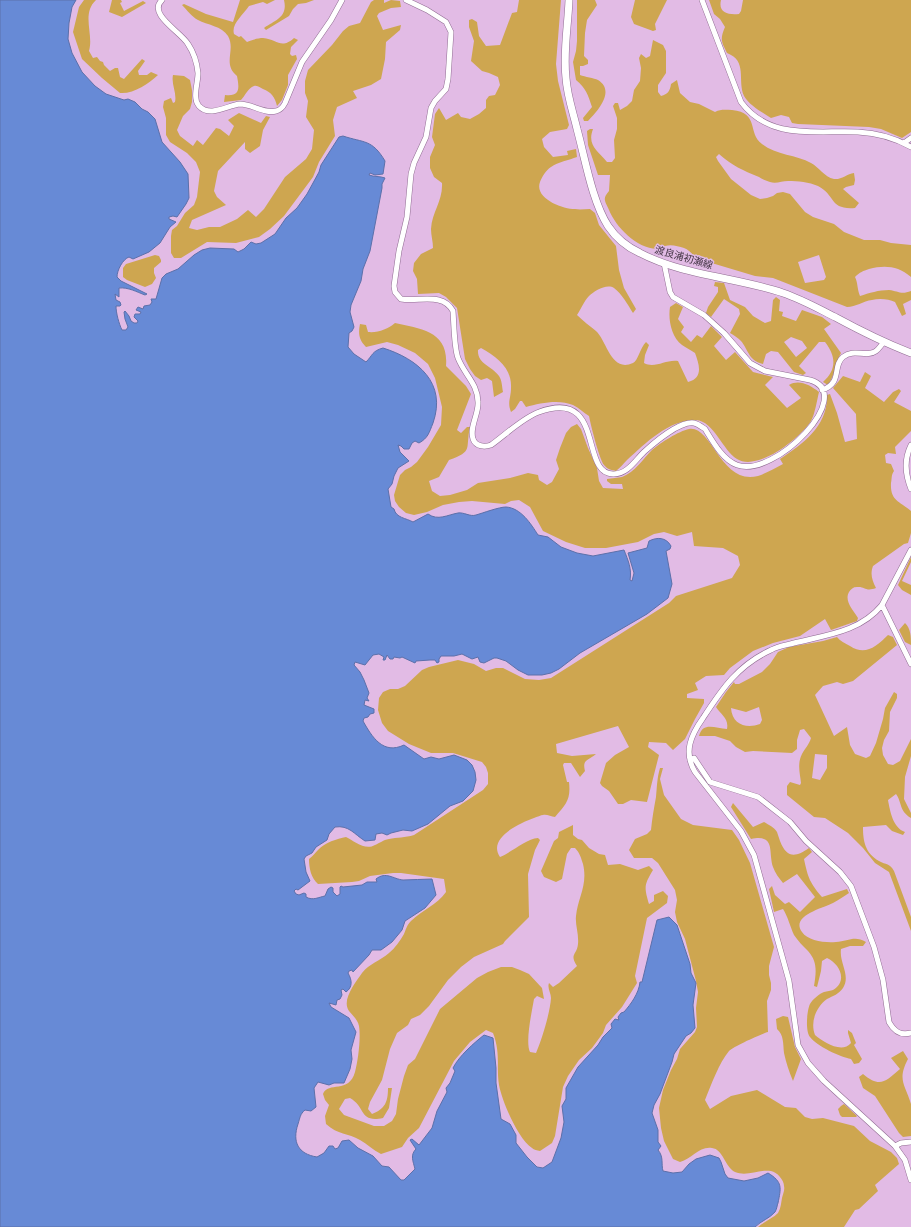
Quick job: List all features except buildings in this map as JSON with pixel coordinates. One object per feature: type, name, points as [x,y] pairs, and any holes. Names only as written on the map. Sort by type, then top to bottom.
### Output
[{"type":"main road","name":"渡良浦初瀬線","points":[[569,0],[565,46],[566,80],[585,162],[602,216],[609,227],[623,243],[642,254],[664,263],[766,288],[799,299],[884,342],[911,353]]},
{"type":"street","points":[[162,0],[158,3],[158,13],[182,36],[193,52],[197,64],[198,75],[196,96],[200,107],[210,111],[239,104],[246,104],[274,112],[282,108],[285,104],[302,62],[331,20],[342,0]]},
{"type":"street","points":[[406,0],[427,10],[446,22],[450,32],[450,46],[446,89],[431,108],[426,137],[414,163],[411,174],[407,217],[399,251],[394,286],[395,292],[401,299],[442,300],[450,306],[453,312],[457,356],[474,384],[477,394],[478,411],[472,432],[475,442],[486,447],[492,445],[538,412],[557,408],[567,409],[576,412],[581,416],[594,453],[603,471],[608,474],[620,473],[628,469],[644,451],[666,435],[681,426],[694,423],[705,429],[727,460],[739,466],[753,467],[764,463],[774,458],[804,436],[818,418],[822,409],[824,399],[822,390],[815,382],[765,371],[750,363],[724,333],[704,315],[673,297],[670,292],[664,263]]},
{"type":"street","points":[[702,0],[741,102],[746,110],[757,119],[772,127],[788,131],[858,132],[886,137],[911,147]]},
{"type":"street","points":[[904,143],[911,138]]},
{"type":"street","points":[[822,390],[827,388],[836,378],[842,358],[856,352],[870,354],[876,351],[884,342]]},
{"type":"street","points":[[911,445],[908,450],[906,473],[911,489]]},
{"type":"street","points":[[911,550],[882,605],[870,617],[851,628],[772,649],[744,666],[724,686],[692,735],[689,747],[690,760],[695,772],[741,831],[754,855],[789,981],[797,1037],[802,1052],[814,1072],[895,1146],[905,1160],[911,1180]]},
{"type":"street","points":[[882,605],[911,664]]},
{"type":"street","points":[[690,760],[694,758],[706,777],[714,784],[758,797],[790,822],[806,841],[840,872],[853,891],[874,947],[883,980],[889,1022],[892,1027],[901,1034],[905,1035],[911,1033]]},
{"type":"street","points":[[895,1146],[901,1143],[911,1142]]},
{"type":"shaded area","points":[[84,0],[96,0],[89,11],[89,51],[93,58],[97,57],[110,71],[118,68],[120,77],[124,79],[142,59],[145,61],[138,71],[139,75],[147,75],[151,72],[158,75],[136,90],[120,93],[82,59],[73,32],[79,7]]},
{"type":"shaded area","points":[[112,0],[121,0],[122,2],[120,3],[124,11],[143,1],[146,3],[122,17],[109,12]]},
{"type":"shaded area","points":[[240,0],[275,0],[267,4],[263,2],[249,6],[236,23],[234,27],[234,34],[239,37],[241,36],[247,42],[263,38],[282,44],[294,38],[298,40],[291,47],[290,54],[292,56],[296,55],[297,59],[288,75],[288,85],[282,100],[277,106],[274,97],[266,90],[258,86],[250,88],[241,100],[224,102],[225,95],[234,94],[238,90],[237,76],[230,67],[231,46],[228,36],[222,30],[196,19],[182,5],[184,4],[206,14],[233,22]]},
{"type":"shaded area","points":[[284,0],[314,0],[298,4],[289,16],[266,30],[264,28],[277,20],[283,14],[285,6]]},
{"type":"shaded area","points":[[374,0],[384,0],[384,3],[391,0],[400,1],[401,7],[391,8],[379,13],[377,16],[383,30],[401,25],[400,30],[386,42],[385,59],[381,79],[371,85],[353,91],[357,98],[337,107],[333,120],[335,136],[319,162],[313,177],[284,216],[259,237],[236,243],[207,242],[181,258],[174,258],[171,253],[172,230],[177,226],[185,213],[194,205],[197,197],[200,172],[196,162],[187,153],[170,142],[166,135],[166,118],[163,107],[164,101],[171,98],[173,103],[175,102],[173,75],[184,76],[190,80],[192,102],[190,109],[183,116],[177,130],[180,136],[193,146],[197,140],[203,145],[216,128],[220,129],[229,136],[234,126],[228,120],[239,113],[261,123],[266,116],[270,117],[263,130],[260,146],[250,153],[245,149],[245,142],[218,171],[214,191],[217,197],[226,205],[192,220],[189,228],[197,230],[209,227],[220,227],[237,219],[248,210],[256,217],[264,209],[285,177],[306,159],[312,149],[314,130],[306,117],[308,101],[305,93],[305,81],[308,70],[343,31],[349,26],[360,23],[371,2]]},
{"type":"shaded area","points":[[519,0],[561,0],[556,64],[558,81],[569,125],[567,129],[550,132],[542,139],[544,147],[553,157],[568,155],[567,151],[576,149],[577,157],[557,164],[547,170],[540,182],[539,188],[541,193],[550,202],[563,207],[590,209],[595,213],[599,225],[616,246],[619,270],[624,288],[636,309],[633,313],[620,293],[614,288],[608,286],[597,290],[589,296],[577,315],[596,331],[610,354],[619,364],[626,365],[635,362],[646,342],[649,345],[644,363],[652,365],[669,361],[678,361],[688,382],[696,377],[699,366],[695,353],[678,342],[671,328],[669,312],[670,307],[676,303],[683,307],[678,319],[684,327],[681,332],[691,342],[697,335],[702,338],[711,326],[722,337],[714,346],[726,360],[735,352],[753,372],[773,377],[765,385],[787,408],[801,398],[789,385],[793,383],[801,383],[816,389],[819,392],[811,421],[798,436],[778,451],[756,461],[746,462],[737,459],[732,455],[708,425],[696,420],[686,421],[667,428],[658,434],[616,471],[609,469],[604,465],[600,456],[589,416],[573,405],[562,402],[543,403],[526,407],[522,401],[520,401],[511,412],[509,403],[511,381],[506,369],[493,355],[481,348],[478,350],[478,355],[482,362],[501,379],[503,392],[494,397],[492,381],[487,378],[481,380],[475,376],[465,359],[457,308],[446,297],[439,293],[418,294],[417,279],[413,271],[414,263],[421,254],[433,248],[431,231],[432,223],[442,189],[442,183],[434,177],[430,168],[430,157],[435,145],[432,137],[435,114],[439,108],[446,120],[458,113],[461,117],[470,119],[486,108],[486,100],[489,96],[495,95],[500,85],[498,77],[482,71],[471,61],[474,41],[469,27],[469,20],[472,19],[477,22],[479,36],[486,46],[500,45],[512,13],[517,12]]},
{"type":"shaded area","points":[[577,0],[595,0],[597,5],[587,20],[584,56],[588,60],[588,64],[580,66],[580,75],[598,80],[603,85],[605,90],[605,95],[600,107],[588,121],[584,121],[583,118],[592,107],[586,92],[576,80],[573,62],[577,41]]},
{"type":"shaded area","points":[[635,0],[667,0],[655,24],[656,30],[653,31],[634,24],[631,17]]},
{"type":"shaded area","points":[[709,0],[721,0],[720,4],[722,10],[728,13],[739,14],[743,0],[911,0],[911,132],[902,138],[881,129],[869,127],[798,124],[792,123],[789,117],[781,115],[771,118],[760,111],[749,103],[744,96],[741,84],[740,66],[738,61],[733,56],[727,53],[722,43],[722,34],[725,27],[720,19],[714,14]]},
{"type":"shaded area","points":[[653,40],[663,45],[666,51],[666,73],[658,85],[658,92],[661,96],[667,93],[671,84],[677,80],[680,93],[690,102],[699,104],[715,112],[721,110],[732,110],[746,115],[750,119],[758,140],[768,148],[805,160],[814,165],[830,178],[839,179],[854,173],[854,185],[843,189],[859,203],[855,208],[847,208],[841,207],[837,204],[824,190],[818,186],[796,181],[769,182],[729,162],[719,154],[716,157],[731,179],[751,195],[760,199],[783,192],[790,194],[805,212],[813,217],[834,224],[844,232],[864,240],[880,240],[891,243],[911,245],[911,277],[906,273],[891,267],[880,267],[869,269],[855,277],[860,296],[885,290],[902,293],[911,291],[911,300],[903,304],[906,314],[902,316],[895,302],[884,299],[878,299],[847,307],[773,278],[755,276],[715,264],[699,262],[690,252],[682,247],[670,245],[658,249],[649,248],[634,241],[622,230],[612,217],[605,200],[605,196],[609,191],[610,175],[598,175],[588,145],[587,131],[593,129],[591,139],[594,147],[607,162],[612,162],[615,158],[614,140],[617,129],[617,118],[613,106],[615,103],[618,103],[620,110],[632,101],[634,90],[640,81],[641,68],[639,58],[641,54],[646,58],[650,56]],"holes":[[[819,255],[826,277],[824,280],[805,283],[798,262]]]},
{"type":"shaded area","points":[[155,255],[159,256],[161,262],[154,268],[156,278],[152,284],[145,287],[123,277],[123,268],[126,264]]},
{"type":"shaded area","points":[[715,282],[724,283],[730,300],[745,307],[753,316],[765,323],[771,321],[773,300],[776,297],[780,300],[779,311],[783,312],[782,316],[796,321],[802,310],[822,317],[831,324],[824,329],[841,353],[828,385],[823,382],[831,373],[833,368],[833,358],[829,347],[825,342],[819,342],[799,366],[806,373],[803,375],[794,372],[778,352],[771,351],[766,354],[763,364],[758,363],[752,358],[741,341],[730,333],[740,314],[739,309],[724,299],[711,317],[706,313],[708,307],[718,292],[718,287],[714,286]],"holes":[[[791,337],[802,341],[807,348],[796,357],[784,342]]]},
{"type":"shaded area","points":[[395,323],[423,330],[438,339],[443,345],[446,354],[446,366],[466,386],[471,394],[457,430],[461,433],[467,427],[470,427],[467,448],[462,454],[449,460],[439,477],[429,481],[432,491],[440,496],[467,490],[478,483],[510,478],[528,473],[538,475],[539,480],[547,485],[552,482],[559,469],[556,460],[566,433],[571,427],[577,424],[581,429],[597,468],[599,481],[603,488],[623,489],[622,484],[611,484],[607,481],[607,479],[627,475],[635,469],[655,447],[675,435],[689,429],[697,430],[704,436],[726,464],[735,472],[745,477],[758,476],[783,464],[780,459],[797,447],[819,425],[826,406],[827,395],[830,394],[845,442],[857,439],[856,414],[833,388],[843,376],[860,382],[865,372],[871,376],[865,388],[884,402],[893,392],[899,389],[901,391],[894,402],[911,411],[911,431],[895,447],[896,454],[888,453],[885,455],[886,463],[891,464],[894,471],[891,483],[892,494],[896,500],[911,511],[911,533],[908,543],[904,544],[873,566],[872,577],[876,588],[867,589],[856,587],[852,588],[849,592],[848,602],[858,618],[857,621],[831,630],[825,619],[800,636],[773,643],[753,651],[730,668],[724,675],[706,676],[695,683],[698,690],[687,694],[687,698],[704,699],[704,703],[685,739],[673,750],[666,743],[649,742],[648,747],[659,755],[647,802],[631,800],[623,804],[618,804],[609,791],[600,783],[606,763],[615,755],[629,747],[618,726],[556,744],[557,753],[572,756],[596,754],[585,762],[585,771],[580,777],[571,763],[564,763],[563,765],[567,782],[569,782],[569,793],[565,805],[555,817],[542,815],[528,820],[507,832],[501,838],[497,850],[500,857],[533,839],[538,838],[540,840],[535,850],[528,874],[529,917],[503,944],[474,957],[461,967],[448,980],[429,1006],[420,1015],[411,1019],[408,1025],[397,1033],[390,1049],[382,1080],[370,1102],[368,1109],[372,1114],[380,1110],[385,1104],[388,1088],[392,1088],[389,1108],[383,1118],[375,1119],[366,1116],[359,1106],[350,1098],[345,1099],[339,1109],[344,1115],[374,1126],[384,1126],[392,1121],[396,1114],[398,1099],[408,1065],[415,1059],[440,1009],[477,978],[501,967],[512,967],[529,974],[542,988],[544,999],[537,996],[534,999],[528,1041],[530,1052],[536,1053],[549,1011],[551,998],[548,987],[549,983],[553,987],[577,966],[574,959],[578,944],[576,916],[584,885],[584,871],[581,858],[575,848],[571,848],[567,854],[562,879],[556,882],[544,877],[541,871],[554,841],[558,838],[559,832],[573,825],[573,835],[582,840],[589,848],[599,854],[605,855],[608,865],[620,864],[638,870],[649,866],[653,870],[646,883],[646,894],[649,904],[654,901],[654,895],[663,891],[668,896],[667,903],[647,918],[635,976],[637,983],[622,1007],[606,1025],[603,1033],[592,1048],[579,1060],[568,1076],[563,1087],[555,1136],[552,1143],[540,1151],[534,1149],[521,1137],[511,1119],[503,1100],[499,1085],[497,1047],[493,1033],[486,1030],[470,1042],[454,1061],[419,1128],[408,1138],[402,1147],[381,1154],[360,1140],[330,1128],[326,1124],[325,1116],[329,1105],[323,1094],[329,1088],[348,1083],[352,1079],[355,1072],[357,1062],[360,1031],[358,1022],[347,1007],[350,991],[365,970],[386,956],[395,947],[411,921],[442,897],[446,892],[444,879],[401,873],[370,876],[359,881],[352,882],[318,884],[311,873],[309,859],[324,845],[346,837],[360,845],[371,847],[387,839],[414,835],[483,790],[488,784],[488,773],[482,762],[453,753],[431,753],[409,744],[388,731],[382,723],[378,710],[379,698],[383,692],[405,686],[422,670],[429,667],[458,660],[474,664],[486,671],[496,668],[503,668],[525,679],[539,680],[551,678],[669,603],[676,596],[732,578],[740,565],[738,556],[723,548],[694,546],[692,532],[677,536],[664,532],[654,534],[638,542],[606,548],[585,548],[566,542],[543,531],[530,507],[519,500],[511,501],[505,504],[472,501],[459,502],[443,505],[427,512],[414,515],[406,513],[395,501],[394,495],[400,475],[417,462],[428,447],[441,425],[442,407],[435,378],[428,364],[415,353],[398,345],[387,342],[366,347],[360,339],[360,324],[366,325],[368,332],[375,332],[383,330]]},
{"type":"shaded area","points":[[911,557],[911,562],[902,581],[911,585],[911,595],[902,590],[898,585]]},
{"type":"shaded area","points":[[905,623],[910,630],[911,645],[905,642],[899,630]]},
{"type":"shaded area","points":[[888,635],[893,637],[897,645],[853,681],[843,684],[837,682],[823,686],[815,695],[834,736],[847,727],[850,745],[855,754],[866,758],[870,756],[876,743],[885,708],[894,692],[897,694],[897,698],[890,712],[889,731],[882,748],[883,755],[888,764],[893,765],[900,761],[911,739],[911,756],[905,777],[904,799],[911,813],[911,818],[904,812],[896,794],[888,800],[891,814],[895,823],[905,832],[903,835],[892,831],[886,825],[863,827],[863,832],[864,842],[874,858],[889,865],[894,871],[911,917],[911,931],[889,872],[875,863],[848,833],[825,818],[814,817],[787,795],[787,786],[790,782],[800,785],[801,783],[799,768],[800,761],[802,754],[811,738],[804,729],[800,730],[797,740],[797,749],[792,753],[745,752],[736,747],[730,741],[715,736],[699,736],[701,731],[707,727],[727,729],[726,719],[716,707],[734,682],[735,684],[739,684],[762,672],[770,664],[778,652],[789,647],[837,637],[855,649],[865,650],[870,649]],"holes":[[[759,707],[762,720],[760,724],[750,726],[745,726],[737,722],[732,714],[731,708],[746,712]],[[815,754],[827,755],[827,768],[820,780],[812,778]]]},
{"type":"shaded area","points":[[660,768],[663,768],[660,779],[664,795],[681,819],[693,825],[732,830],[739,840],[750,863],[774,947],[769,966],[771,990],[767,1001],[768,1032],[742,1043],[729,1051],[719,1068],[705,1100],[710,1109],[731,1096],[757,1090],[785,1107],[796,1108],[805,1117],[812,1119],[823,1118],[854,1126],[870,1141],[891,1152],[897,1158],[899,1164],[875,1185],[878,1191],[859,1209],[855,1210],[844,1227],[758,1227],[776,1215],[780,1209],[784,1184],[778,1175],[771,1171],[744,1174],[735,1172],[719,1151],[712,1148],[703,1149],[680,1162],[673,1159],[664,1141],[659,1108],[663,1090],[680,1049],[695,1032],[697,1027],[696,1008],[698,992],[685,939],[677,922],[675,912],[677,900],[675,890],[658,863],[652,858],[634,858],[629,850],[635,839],[647,834],[651,830]]},
{"type":"shaded area","points":[[733,803],[753,827],[764,822],[771,826],[777,832],[783,847],[792,855],[809,848],[812,852],[804,859],[807,871],[812,884],[822,897],[847,889],[849,893],[833,903],[809,913],[800,921],[799,926],[808,938],[817,941],[836,942],[858,939],[866,942],[863,946],[850,946],[841,949],[846,978],[845,983],[840,992],[823,1002],[817,1010],[813,1025],[815,1035],[833,1046],[847,1046],[851,1043],[848,1030],[852,1033],[856,1043],[854,1045],[862,1059],[859,1063],[854,1064],[851,1059],[835,1054],[813,1040],[808,1034],[807,1020],[810,1004],[820,994],[833,990],[838,986],[841,978],[839,968],[827,958],[822,961],[817,987],[814,986],[816,972],[815,963],[808,951],[794,935],[783,909],[774,912],[769,889],[772,886],[775,895],[785,904],[789,902],[800,912],[815,897],[797,874],[783,883],[773,867],[770,845],[768,841],[759,838],[751,839],[731,807]]},
{"type":"shaded area","points":[[783,1016],[788,1017],[795,1047],[801,1059],[793,1081],[784,1053],[782,1037],[777,1029],[776,1019]]},
{"type":"shaded area","points":[[903,1051],[908,1059],[903,1072],[903,1082],[911,1104],[911,1136],[903,1137],[875,1096],[863,1088],[859,1077],[863,1074],[874,1081],[882,1082],[886,1080],[900,1069],[891,1058]]},
{"type":"shaded area","points":[[844,1104],[857,1116],[856,1117],[842,1117],[840,1115],[838,1109]]},
{"type":"water","points":[[0,0],[76,0],[72,7],[68,39],[72,53],[82,72],[95,86],[106,94],[135,102],[142,109],[148,112],[155,119],[162,142],[180,162],[188,174],[189,198],[177,217],[169,217],[169,219],[176,222],[170,227],[160,243],[149,252],[133,259],[129,257],[127,258],[119,268],[117,277],[121,281],[147,294],[145,295],[129,289],[119,288],[119,297],[115,294],[116,300],[120,302],[121,305],[116,306],[122,330],[126,330],[128,327],[124,312],[125,311],[129,316],[131,321],[137,323],[138,321],[134,317],[135,314],[140,314],[141,312],[136,310],[138,307],[143,309],[144,306],[150,305],[152,302],[151,299],[156,299],[162,278],[166,274],[178,269],[194,255],[202,250],[210,248],[234,249],[238,252],[244,249],[251,242],[256,244],[261,243],[275,234],[286,218],[297,208],[307,194],[319,172],[321,165],[339,137],[343,136],[367,143],[376,149],[385,161],[383,174],[375,175],[370,173],[369,175],[385,178],[382,184],[370,251],[363,269],[361,281],[351,305],[350,312],[354,327],[349,333],[348,347],[354,354],[366,362],[375,352],[383,348],[408,359],[418,366],[426,375],[433,385],[436,396],[436,409],[433,423],[426,437],[419,443],[415,441],[412,443],[409,449],[404,449],[398,445],[400,452],[409,461],[398,468],[392,484],[388,489],[391,507],[399,516],[413,522],[428,514],[435,517],[443,517],[458,513],[474,515],[499,508],[511,508],[521,513],[525,517],[538,535],[548,537],[561,547],[577,553],[593,556],[624,550],[630,568],[630,580],[632,581],[634,573],[628,553],[647,548],[649,541],[655,539],[664,539],[671,546],[670,549],[666,551],[672,584],[668,598],[647,614],[580,653],[559,669],[551,673],[542,675],[528,675],[506,661],[497,658],[484,663],[480,662],[478,657],[472,659],[462,654],[454,656],[441,656],[439,662],[437,663],[435,660],[430,660],[416,661],[415,663],[402,657],[394,657],[393,659],[390,659],[387,655],[385,660],[383,660],[384,657],[379,654],[373,655],[365,665],[355,662],[354,665],[360,672],[369,693],[367,698],[369,701],[365,700],[364,705],[374,709],[374,713],[364,718],[363,721],[370,733],[379,743],[390,748],[404,745],[424,759],[431,757],[439,759],[454,755],[467,760],[472,765],[476,780],[473,791],[463,801],[450,806],[428,824],[412,831],[403,830],[387,835],[382,833],[376,834],[375,840],[365,841],[344,827],[335,827],[329,834],[327,840],[316,847],[312,853],[304,859],[306,872],[310,881],[298,890],[296,889],[294,891],[299,895],[304,893],[306,894],[306,897],[309,898],[314,899],[325,896],[328,889],[331,887],[337,896],[340,894],[341,886],[362,885],[367,882],[377,882],[376,879],[383,876],[403,880],[432,879],[436,895],[425,908],[405,921],[402,930],[392,942],[381,950],[372,950],[353,972],[352,970],[349,971],[348,973],[351,983],[350,988],[346,992],[343,989],[341,990],[342,995],[340,999],[337,1000],[336,1005],[329,1003],[331,1007],[349,1018],[356,1032],[351,1050],[352,1059],[350,1069],[344,1083],[334,1083],[329,1085],[318,1082],[314,1088],[316,1107],[311,1111],[305,1110],[302,1113],[296,1130],[296,1142],[298,1146],[305,1153],[317,1157],[324,1153],[329,1146],[333,1146],[335,1149],[338,1148],[342,1141],[349,1140],[358,1148],[373,1156],[382,1166],[389,1167],[401,1180],[404,1180],[415,1169],[413,1156],[416,1149],[410,1140],[412,1139],[419,1145],[432,1128],[437,1111],[447,1092],[446,1088],[455,1071],[453,1068],[463,1054],[484,1035],[493,1038],[496,1083],[501,1119],[510,1124],[516,1135],[516,1143],[527,1157],[537,1167],[543,1168],[552,1162],[561,1138],[564,1122],[562,1106],[566,1099],[566,1088],[578,1067],[612,1028],[611,1024],[615,1019],[619,1020],[618,1017],[624,1012],[634,998],[640,982],[642,982],[657,920],[669,917],[677,925],[690,964],[691,973],[696,983],[693,1005],[695,1028],[686,1036],[674,1054],[652,1113],[658,1130],[658,1142],[661,1146],[658,1150],[662,1158],[663,1171],[673,1173],[682,1172],[696,1159],[710,1155],[719,1158],[728,1178],[744,1181],[758,1178],[768,1173],[773,1176],[779,1182],[780,1186],[776,1210],[771,1216],[755,1227],[0,1227]]}]
